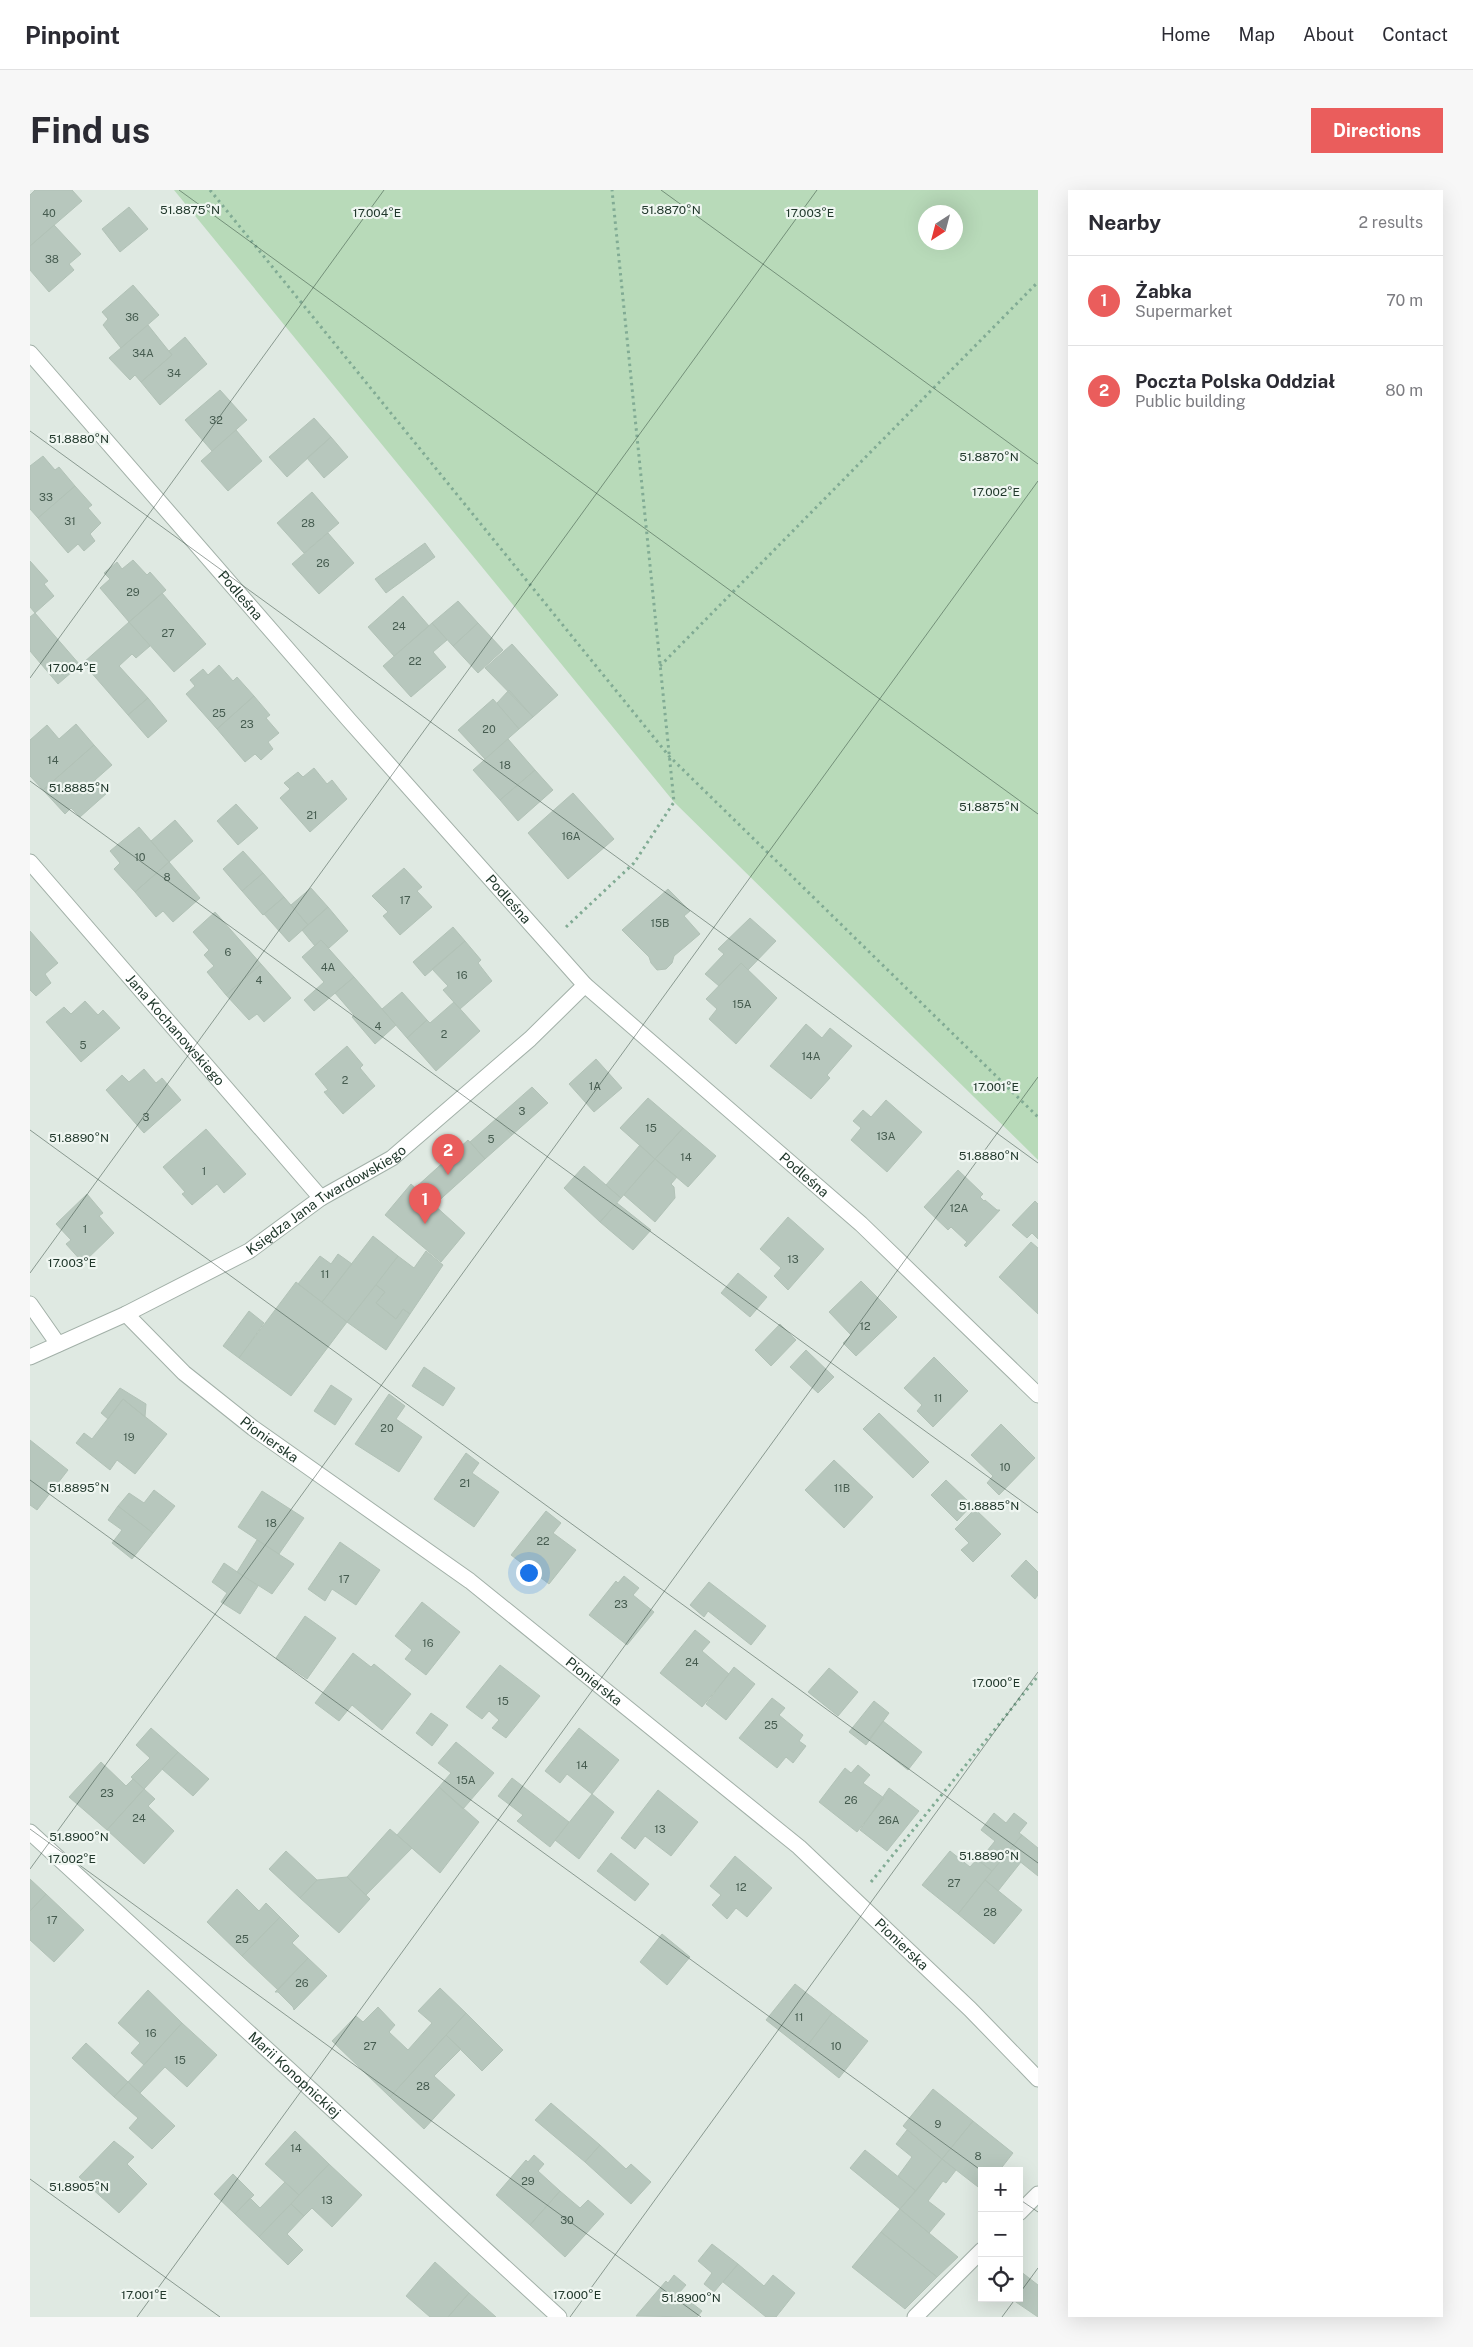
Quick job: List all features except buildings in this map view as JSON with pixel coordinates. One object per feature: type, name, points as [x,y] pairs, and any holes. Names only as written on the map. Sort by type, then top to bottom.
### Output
[{"type":"street","name":"Podleśna","points":[[30,352],[349,720],[585,985],[861,1224],[1038,1395]]},
{"type":"street","name":"Jana Kochanowskiego","points":[[30,862],[321,1198]]},
{"type":"street","name":"Księdza Jana Twardowskiego","points":[[30,1357],[126,1314],[249,1251],[321,1198],[392,1158],[530,1039],[585,985]]},
{"type":"street","points":[[30,1304],[58,1344]]},
{"type":"street","name":"Pionierska","points":[[126,1314],[184,1374],[253,1428],[470,1582],[799,1847],[970,2009],[1038,2079]]},
{"type":"street","name":"Marii Konopnickiej","points":[[30,1832],[558,2317]]},
{"type":"street","points":[[1020,2212],[1038,2194]]},
{"type":"street","points":[[915,2317],[978,2254]]},
{"type":"path","points":[[210,190],[669,756],[1038,1117]]},
{"type":"path","points":[[548,944],[634,863],[674,802],[612,190]]},
{"type":"path","points":[[660,666],[1038,282]]},
{"type":"path","points":[[856,1900],[1038,1676]]},
{"type":"green space","points":[[174,190],[1038,190],[1038,1160],[674,802]]},
{"type":"place","name":"Poczta Polska Oddział","points":[[448,1175]]},
{"type":"place","name":"Żabka","points":[[425,1224]]}]
